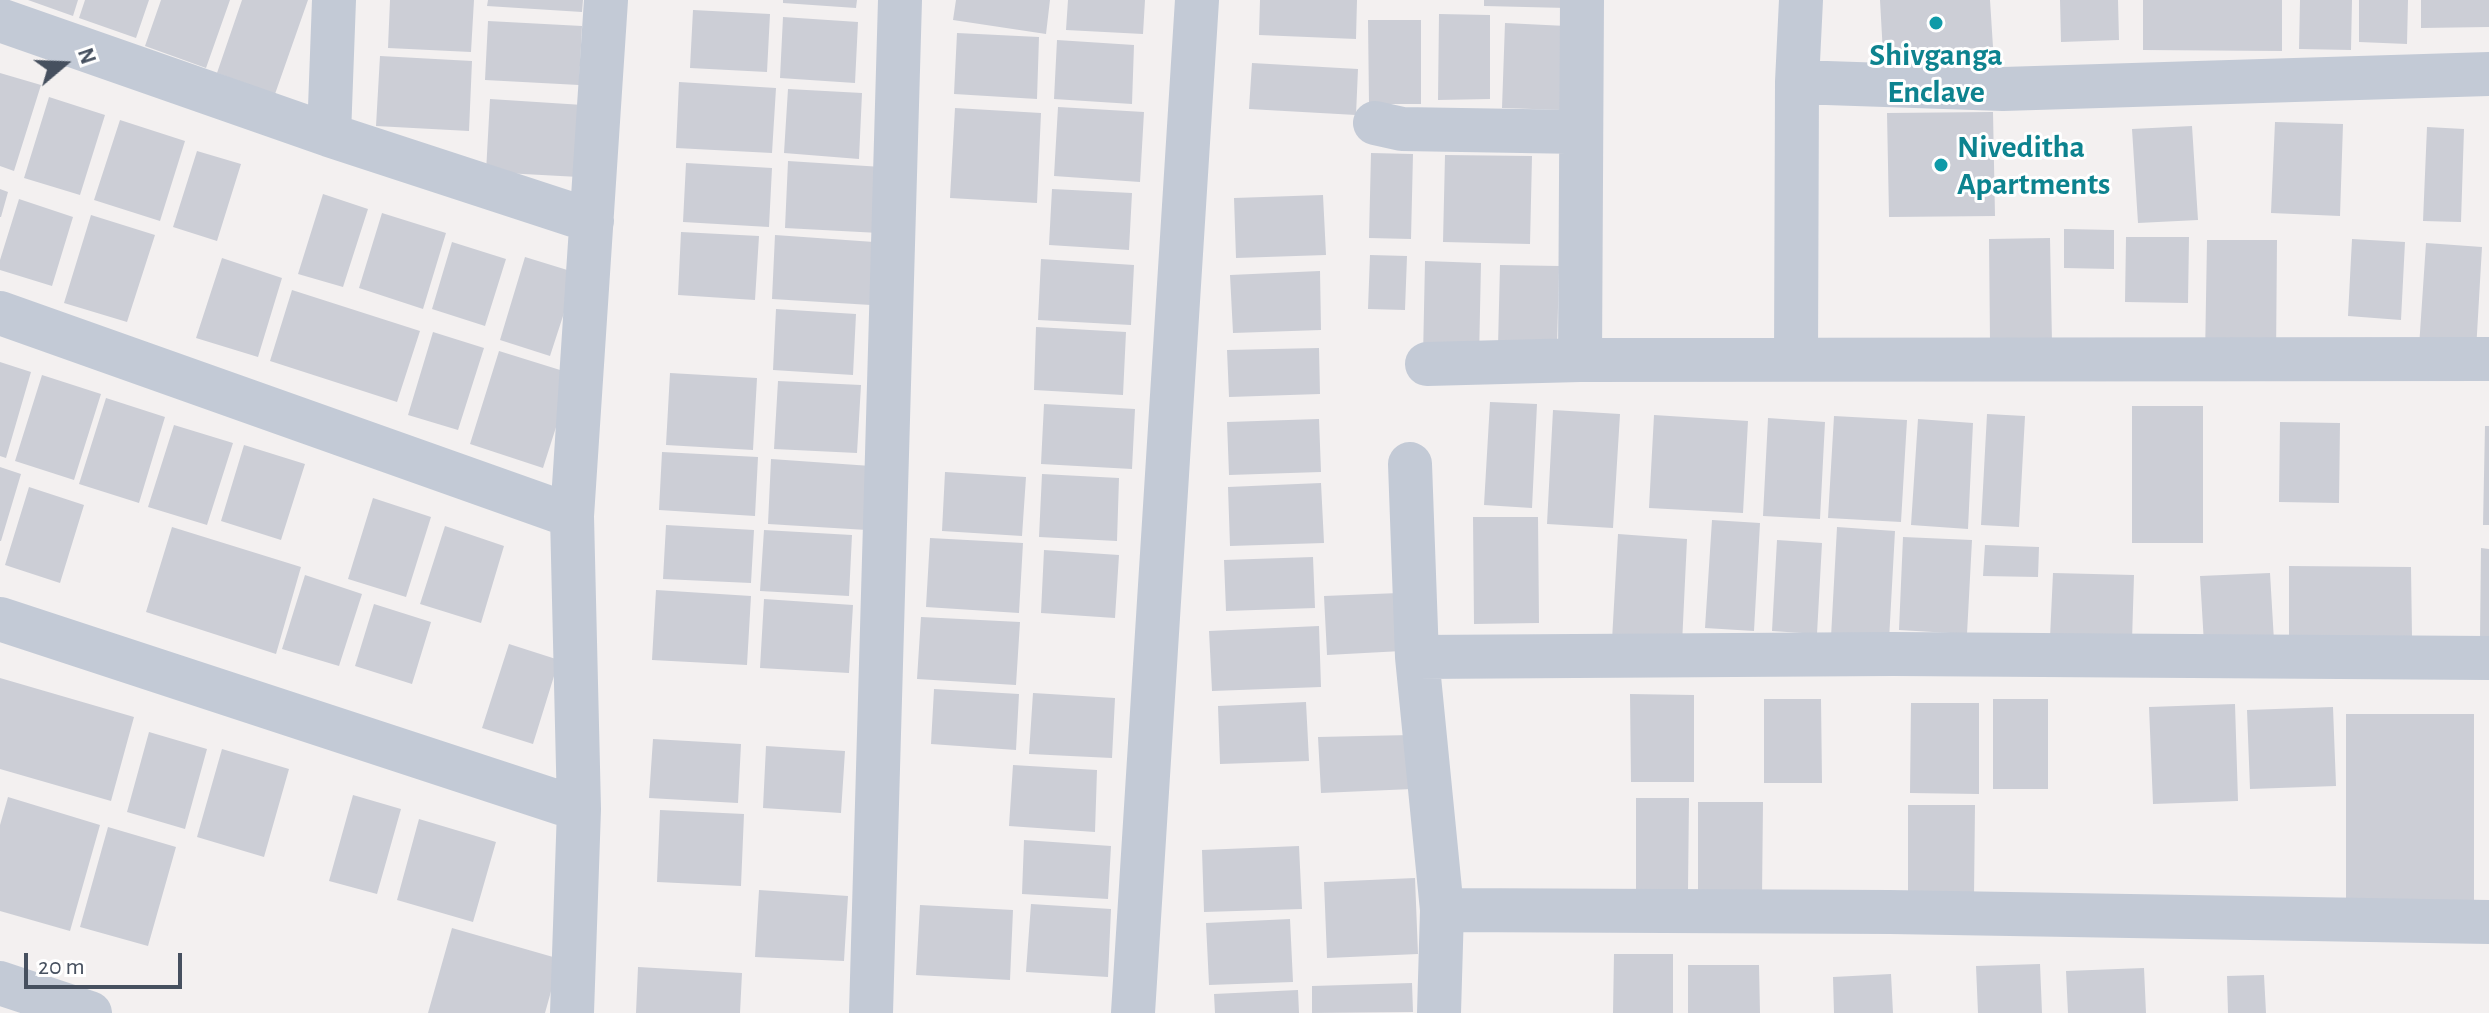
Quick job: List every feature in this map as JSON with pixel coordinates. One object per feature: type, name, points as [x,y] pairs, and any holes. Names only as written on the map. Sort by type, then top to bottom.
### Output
[{"type":"street","points":[[329,135],[334,0]]},
{"type":"street","points":[[572,1013],[579,809],[572,516],[606,0]]},
{"type":"street","points":[[871,1013],[900,0]]},
{"type":"street","points":[[1133,1013],[1197,0]]},
{"type":"street","points":[[1580,360],[1582,0]]},
{"type":"street","points":[[1796,360],[1797,82],[1801,0]]},
{"type":"street","points":[[0,20],[329,135],[592,221]]},
{"type":"street","points":[[1797,82],[2003,89],[2489,74]]},
{"type":"street","points":[[1375,123],[1402,129],[1581,132]]},
{"type":"street","points":[[0,313],[572,516]]},
{"type":"street","points":[[1427,364],[1580,360],[2489,359]]},
{"type":"street","points":[[1410,464],[1417,657],[1442,910],[1439,1013]]},
{"type":"street","points":[[0,619],[579,809]]},
{"type":"street","points":[[1417,657],[1893,654],[2489,658]]},
{"type":"street","points":[[1442,910],[1890,912],[2489,922]]},
{"type":"street","points":[[0,983],[90,1013]]},
{"type":"building","points":[[28,0],[78,0],[73,16]]},
{"type":"building","points":[[85,0],[149,0],[136,38],[79,18]]},
{"type":"building","points":[[161,0],[230,0],[206,68],[145,46]]},
{"type":"building","points":[[242,0],[308,0],[275,94],[217,73]]},
{"type":"building","points":[[390,0],[474,0],[471,52],[388,48]]},
{"type":"building","points":[[488,0],[583,0],[582,12],[487,6]]},
{"type":"building","points":[[783,0],[857,0],[856,8],[783,3]]},
{"type":"building","points":[[956,0],[1050,0],[1046,34],[953,20]]},
{"type":"building","points":[[1068,0],[1145,0],[1143,34],[1066,30]]},
{"type":"building","points":[[1260,0],[1357,0],[1356,39],[1259,35]]},
{"type":"building","points":[[1484,0],[1567,0],[1567,8],[1484,6]]},
{"type":"building","name":"Shivganga Enclave","points":[[1880,0],[1990,0],[1993,47],[1883,54]]},
{"type":"building","points":[[2060,0],[2118,0],[2119,40],[2061,42]]},
{"type":"building","points":[[2143,0],[2282,0],[2282,51],[2143,50]]},
{"type":"building","points":[[2300,0],[2352,0],[2351,50],[2299,49]]},
{"type":"building","points":[[2359,0],[2408,0],[2407,44],[2359,42]]},
{"type":"building","points":[[2421,0],[2489,0],[2489,27],[2421,28]]},
{"type":"building","points":[[693,10],[770,14],[767,72],[690,68]]},
{"type":"building","points":[[1439,14],[1490,15],[1490,99],[1438,100]]},
{"type":"building","points":[[783,17],[858,22],[855,83],[780,78]]},
{"type":"building","points":[[1368,20],[1421,20],[1421,104],[1369,104]]},
{"type":"building","points":[[488,21],[582,26],[579,85],[485,80]]},
{"type":"building","points":[[1505,23],[1566,26],[1563,110],[1502,108]]},
{"type":"building","points":[[957,33],[1039,37],[1037,99],[954,94]]},
{"type":"building","points":[[1057,40],[1134,45],[1132,104],[1054,99]]},
{"type":"building","points":[[380,56],[472,61],[469,131],[376,126]]},
{"type":"building","points":[[1252,63],[1358,69],[1356,115],[1249,109]]},
{"type":"building","points":[[0,73],[41,85],[14,171],[0,166]]},
{"type":"building","points":[[679,82],[776,88],[772,153],[676,148]]},
{"type":"building","points":[[788,89],[862,93],[859,159],[784,153]]},
{"type":"building","points":[[49,97],[105,115],[80,195],[24,178]]},
{"type":"building","points":[[490,99],[583,105],[579,177],[486,172]]},
{"type":"building","points":[[1058,107],[1144,112],[1140,182],[1054,176]]},
{"type":"building","points":[[955,108],[1041,113],[1037,203],[950,198]]},
{"type":"building","name":"Niveditha Apartments","points":[[1993,112],[1995,216],[1889,217],[1887,113]]},
{"type":"building","points":[[120,120],[185,141],[160,221],[94,200]]},
{"type":"building","points":[[2275,122],[2343,124],[2340,216],[2271,213]]},
{"type":"building","points":[[2192,126],[2198,220],[2138,223],[2132,129]]},
{"type":"building","points":[[2427,127],[2464,129],[2461,222],[2423,221]]},
{"type":"building","points":[[197,151],[241,164],[217,241],[173,227]]},
{"type":"building","points":[[1371,153],[1413,154],[1411,239],[1369,238]]},
{"type":"building","points":[[1445,155],[1532,156],[1530,244],[1443,242]]},
{"type":"building","points":[[788,161],[882,167],[879,233],[785,228]]},
{"type":"building","points":[[686,163],[772,168],[769,227],[683,222]]},
{"type":"building","points":[[0,189],[8,192],[1,217],[0,217]]},
{"type":"building","points":[[1052,189],[1132,193],[1129,250],[1049,245]]},
{"type":"building","points":[[323,194],[368,209],[343,287],[298,274]]},
{"type":"building","points":[[1323,195],[1326,255],[1236,258],[1234,198]]},
{"type":"building","points":[[19,199],[73,217],[52,286],[0,270],[0,260]]},
{"type":"building","points":[[382,213],[446,233],[423,309],[359,288]]},
{"type":"building","points":[[91,215],[155,235],[127,322],[64,303]]},
{"type":"building","points":[[2064,229],[2114,230],[2114,269],[2064,268]]},
{"type":"building","points":[[681,232],[759,236],[755,300],[678,295]]},
{"type":"building","points":[[775,235],[874,242],[871,305],[772,299]]},
{"type":"building","points":[[2126,237],[2189,237],[2188,303],[2125,302]]},
{"type":"building","points":[[2050,238],[2052,343],[1990,343],[1989,239]]},
{"type":"building","points":[[2352,239],[2405,242],[2401,320],[2348,316]]},
{"type":"building","points":[[2207,240],[2277,240],[2276,359],[2205,358]]},
{"type":"building","points":[[452,242],[506,259],[485,326],[432,309]]},
{"type":"building","points":[[2426,243],[2482,247],[2476,351],[2419,347]]},
{"type":"building","points":[[1370,255],[1407,256],[1405,310],[1368,309]]},
{"type":"building","points":[[525,257],[577,273],[550,356],[500,340]]},
{"type":"building","points":[[222,258],[282,278],[258,357],[196,338]]},
{"type":"building","points":[[1041,259],[1134,265],[1131,325],[1038,320]]},
{"type":"building","points":[[1425,261],[1481,263],[1479,359],[1423,357]]},
{"type":"building","points":[[1500,265],[1559,266],[1557,348],[1498,346]]},
{"type":"building","points":[[1320,271],[1321,330],[1233,333],[1230,275]]},
{"type":"building","points":[[292,290],[420,331],[397,402],[270,361]]},
{"type":"building","points":[[776,309],[856,314],[853,375],[773,370]]},
{"type":"building","points":[[1036,327],[1126,332],[1123,395],[1034,390]]},
{"type":"building","points":[[433,332],[484,348],[458,430],[408,415]]},
{"type":"building","points":[[1319,348],[1320,394],[1229,397],[1227,350]]},
{"type":"building","points":[[499,351],[573,374],[543,468],[470,444]]},
{"type":"building","points":[[0,362],[31,372],[6,458],[0,456]]},
{"type":"building","points":[[670,373],[757,378],[753,450],[666,445]]},
{"type":"building","points":[[42,375],[101,394],[74,480],[15,461]]},
{"type":"building","points":[[778,381],[861,385],[857,453],[774,449]]},
{"type":"building","points":[[106,398],[165,417],[139,503],[79,484]]},
{"type":"building","points":[[1490,402],[1537,404],[1532,508],[1484,505]]},
{"type":"building","points":[[1044,404],[1135,409],[1132,469],[1041,464]]},
{"type":"building","points":[[2132,406],[2203,406],[2203,543],[2132,543]]},
{"type":"building","points":[[1553,410],[1620,414],[1613,528],[1547,524]]},
{"type":"building","points":[[1987,414],[2025,416],[2019,527],[1981,525]]},
{"type":"building","points":[[1654,415],[1748,421],[1743,513],[1649,508]]},
{"type":"building","points":[[1834,416],[1907,420],[1901,522],[1828,518]]},
{"type":"building","points":[[1768,418],[1825,422],[1820,519],[1763,516]]},
{"type":"building","points":[[1319,419],[1321,472],[1229,475],[1227,422]]},
{"type":"building","points":[[1918,419],[1973,423],[1968,529],[1911,525]]},
{"type":"building","points":[[2280,422],[2340,423],[2339,503],[2279,502]]},
{"type":"building","points":[[174,425],[233,443],[207,525],[148,507]]},
{"type":"building","points":[[2485,426],[2489,426],[2489,525],[2483,525]]},
{"type":"building","points":[[244,445],[305,464],[281,540],[221,521]]},
{"type":"building","points":[[662,452],[758,457],[755,516],[659,510]]},
{"type":"building","points":[[771,459],[871,466],[867,530],[768,524]]},
{"type":"building","points":[[0,467],[21,474],[1,541],[0,541]]},
{"type":"building","points":[[945,472],[1026,477],[1022,536],[942,531]]},
{"type":"building","points":[[1042,474],[1119,478],[1117,541],[1039,537]]},
{"type":"building","points":[[1321,483],[1324,543],[1230,546],[1228,487]]},
{"type":"building","points":[[29,487],[84,505],[60,583],[5,565]]},
{"type":"building","points":[[373,498],[431,517],[406,597],[348,579]]},
{"type":"building","points":[[1473,517],[1538,517],[1539,623],[1474,624]]},
{"type":"building","points":[[1712,520],[1760,523],[1754,631],[1705,628]]},
{"type":"building","points":[[666,525],[754,530],[751,583],[663,579]]},
{"type":"building","points":[[445,526],[504,546],[481,623],[420,604]]},
{"type":"building","points":[[172,527],[301,567],[276,654],[146,612]]},
{"type":"building","points":[[1837,527],[1895,531],[1889,640],[1831,637]]},
{"type":"building","points":[[764,530],[852,535],[849,596],[760,591]]},
{"type":"building","points":[[1618,534],[1687,539],[1682,644],[1612,640]]},
{"type":"building","points":[[1903,537],[1972,540],[1967,634],[1899,630]]},
{"type":"building","points":[[930,538],[1023,543],[1019,613],[926,607]]},
{"type":"building","points":[[1777,540],[1822,543],[1817,634],[1772,631]]},
{"type":"building","points":[[1985,545],[2039,547],[2038,577],[1983,576]]},
{"type":"building","points":[[2481,548],[2489,549],[2489,640],[2480,640]]},
{"type":"building","points":[[1044,550],[1119,555],[1115,618],[1041,613]]},
{"type":"building","points":[[1313,557],[1315,608],[1226,611],[1224,560]]},
{"type":"building","points":[[2289,566],[2411,567],[2412,638],[2289,637]]},
{"type":"building","points":[[2053,573],[2134,575],[2132,641],[2050,638]]},
{"type":"building","points":[[2270,573],[2274,641],[2204,644],[2200,576]]},
{"type":"building","points":[[305,575],[362,594],[339,666],[282,649]]},
{"type":"building","points":[[656,590],[751,596],[747,665],[652,660]]},
{"type":"building","points":[[1399,593],[1402,651],[1327,655],[1324,596]]},
{"type":"building","points":[[764,599],[853,605],[849,673],[760,668]]},
{"type":"building","points":[[374,604],[431,622],[412,684],[355,666]]},
{"type":"building","points":[[921,617],[1020,622],[1016,685],[917,679]]},
{"type":"building","points":[[1319,626],[1321,687],[1212,691],[1209,631]]},
{"type":"building","points":[[509,644],[559,660],[533,744],[482,728]]},
{"type":"building","points":[[0,678],[134,717],[111,801],[0,769]]},
{"type":"building","points":[[934,689],[1019,694],[1016,750],[931,744]]},
{"type":"building","points":[[1033,693],[1115,698],[1112,758],[1029,754]]},
{"type":"building","points":[[1630,694],[1694,695],[1694,782],[1631,782]]},
{"type":"building","points":[[1764,699],[1821,699],[1822,783],[1764,783]]},
{"type":"building","points":[[1993,699],[2048,699],[2048,789],[1993,789]]},
{"type":"building","points":[[1306,702],[1309,761],[1220,764],[1218,706]]},
{"type":"building","points":[[1911,703],[1979,703],[1979,794],[1910,793]]},
{"type":"building","points":[[2235,704],[2238,801],[2153,804],[2149,707]]},
{"type":"building","points":[[2333,707],[2336,786],[2250,789],[2247,710]]},
{"type":"building","points":[[2346,714],[2474,714],[2474,903],[2346,903]]},
{"type":"building","points":[[149,732],[207,749],[185,829],[127,812]]},
{"type":"building","points":[[1411,735],[1412,789],[1321,793],[1318,737]]},
{"type":"building","points":[[653,739],[741,744],[738,803],[649,798]]},
{"type":"building","points":[[766,746],[845,751],[841,813],[763,808]]},
{"type":"building","points":[[222,749],[289,769],[264,857],[197,837]]},
{"type":"building","points":[[1013,765],[1097,770],[1095,832],[1009,826]]},
{"type":"building","points":[[353,795],[401,809],[377,894],[329,881]]},
{"type":"building","points":[[8,797],[100,825],[70,931],[0,911],[0,825]]},
{"type":"building","points":[[1636,798],[1689,798],[1688,890],[1636,890]]},
{"type":"building","points":[[1698,802],[1763,802],[1762,898],[1698,898]]},
{"type":"building","points":[[1908,805],[1975,805],[1974,897],[1908,896]]},
{"type":"building","points":[[660,810],[744,814],[741,886],[657,882]]},
{"type":"building","points":[[419,819],[496,842],[473,922],[397,900]]},
{"type":"building","points":[[108,827],[176,847],[148,946],[80,927]]},
{"type":"building","points":[[1024,840],[1111,846],[1108,899],[1022,894]]},
{"type":"building","points":[[1299,846],[1302,909],[1204,912],[1202,850]]},
{"type":"building","points":[[1415,878],[1418,954],[1327,958],[1324,882]]},
{"type":"building","points":[[759,890],[848,896],[844,961],[755,957]]},
{"type":"building","points":[[1031,904],[1111,909],[1108,977],[1026,972]]},
{"type":"building","points":[[920,905],[1013,910],[1010,980],[916,975]]},
{"type":"building","points":[[1290,919],[1293,982],[1209,985],[1206,923]]},
{"type":"building","points":[[452,928],[560,959],[545,1013],[428,1013]]},
{"type":"building","points":[[1614,954],[1673,954],[1673,1013],[1613,1013]]},
{"type":"building","points":[[2040,964],[2042,1013],[1978,1013],[1976,966]]},
{"type":"building","points":[[1688,965],[1759,965],[1760,1013],[1688,1013]]},
{"type":"building","points":[[638,967],[742,973],[740,1013],[636,1013]]},
{"type":"building","points":[[2144,968],[2146,1013],[2068,1013],[2066,971]]},
{"type":"building","points":[[1891,974],[1893,1013],[1834,1013],[1833,977]]},
{"type":"building","points":[[2264,975],[2266,1013],[2228,1013],[2227,976]]},
{"type":"building","points":[[1412,983],[1413,1012],[1312,1013],[1312,986]]},
{"type":"building","points":[[1298,990],[1299,1013],[1215,1013],[1214,994]]},
{"type":"place","name":"Shivganga Enclave","points":[[1936,23]]},
{"type":"place","name":"Niveditha Apartments","points":[[1941,165]]}]
